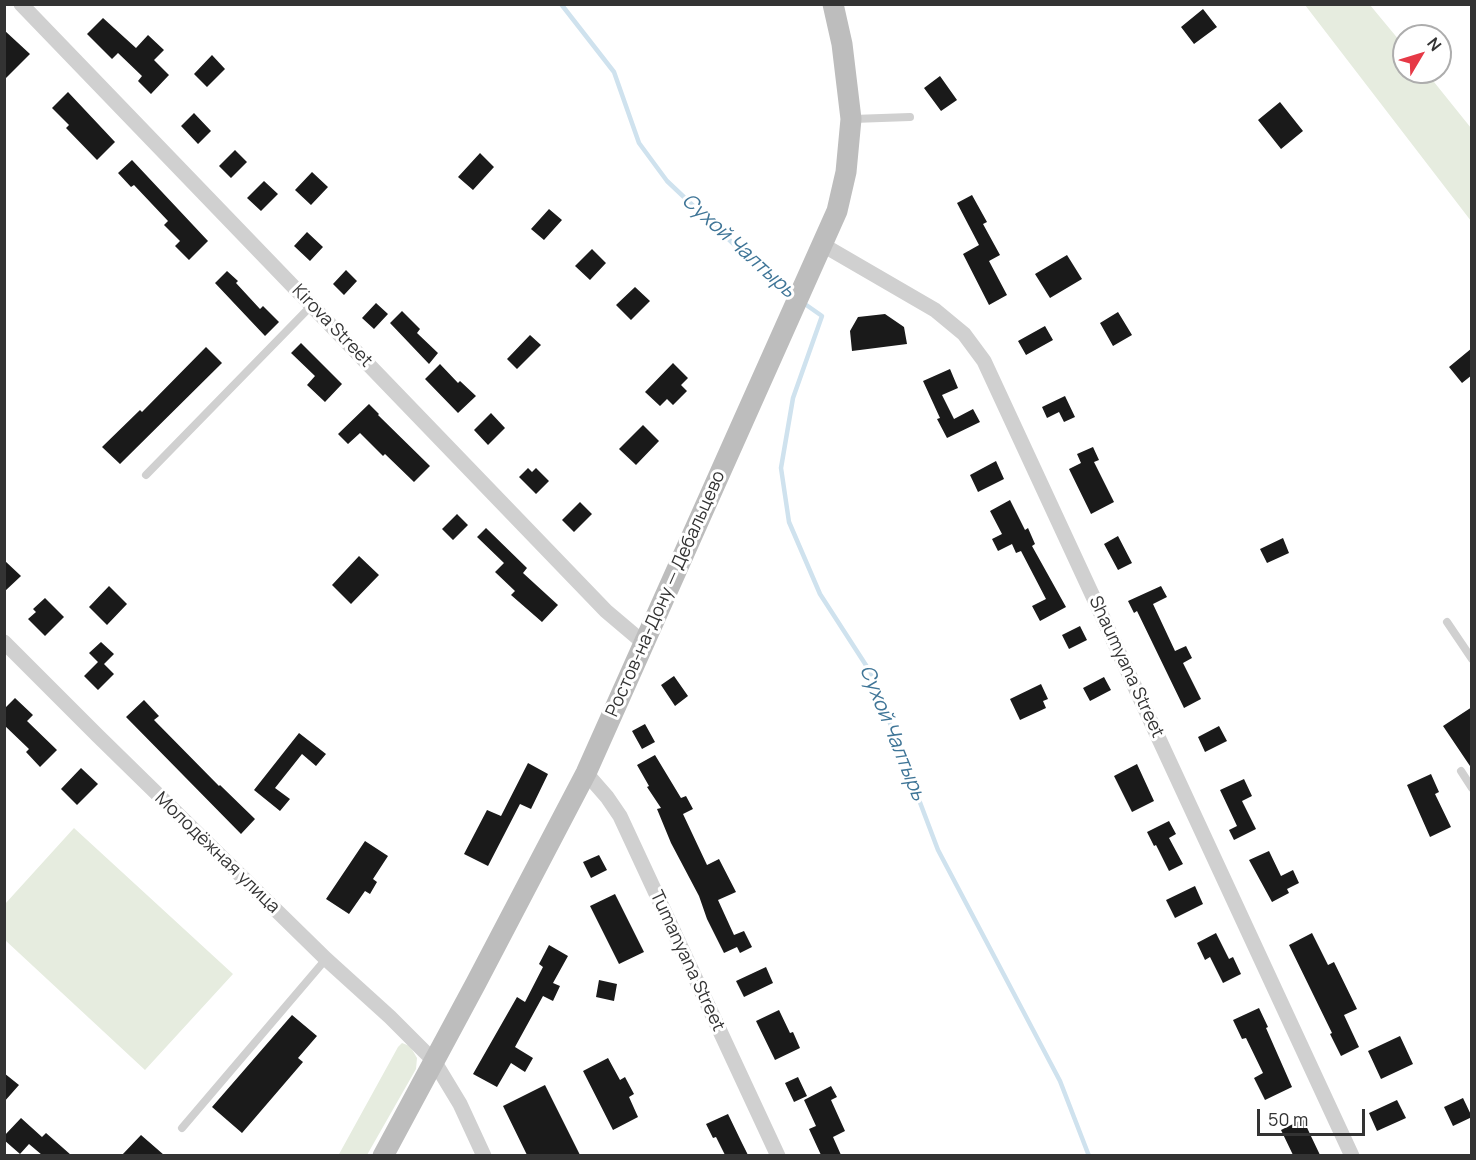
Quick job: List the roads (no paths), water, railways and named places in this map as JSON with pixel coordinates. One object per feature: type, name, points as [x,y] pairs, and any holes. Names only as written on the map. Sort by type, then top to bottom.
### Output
[{"type":"street","name":"Kirova Street","points":[[21,4],[606,611],[645,645]]},
{"type":"street","name":"Ростов-на-Дону — Дебальцево","points":[[383,1155],[477,983],[586,773],[837,211],[846,172],[851,119],[842,44],[833,4]]},
{"type":"street","name":"Shaumyana Street","points":[[823,245],[935,310],[964,334],[984,361],[1352,1155]]},
{"type":"street","name":"Молодёжная улица","points":[[4,642],[326,959],[434,1061],[460,1104],[484,1155]]},
{"type":"street","name":"Tumanyana Street","points":[[586,773],[608,797],[620,816],[778,1155]]},
{"type":"lane","points":[[851,119],[910,117]]},
{"type":"lane","points":[[146,476],[312,305]]},
{"type":"lane","points":[[1447,621],[1472,659]]},
{"type":"lane","points":[[1461,771],[1472,788]]},
{"type":"lane","points":[[182,1128],[326,959]]},
{"type":"waterway","name":"Сухой Чалтырь","points":[[561,4],[614,72],[639,143],[667,181],[777,285],[793,296]]},
{"type":"waterway","name":"Сухой Чалтырь","points":[[802,302],[822,316],[793,398],[781,468],[789,522],[820,594],[871,673],[938,850],[1060,1081],[1089,1156]]}]
